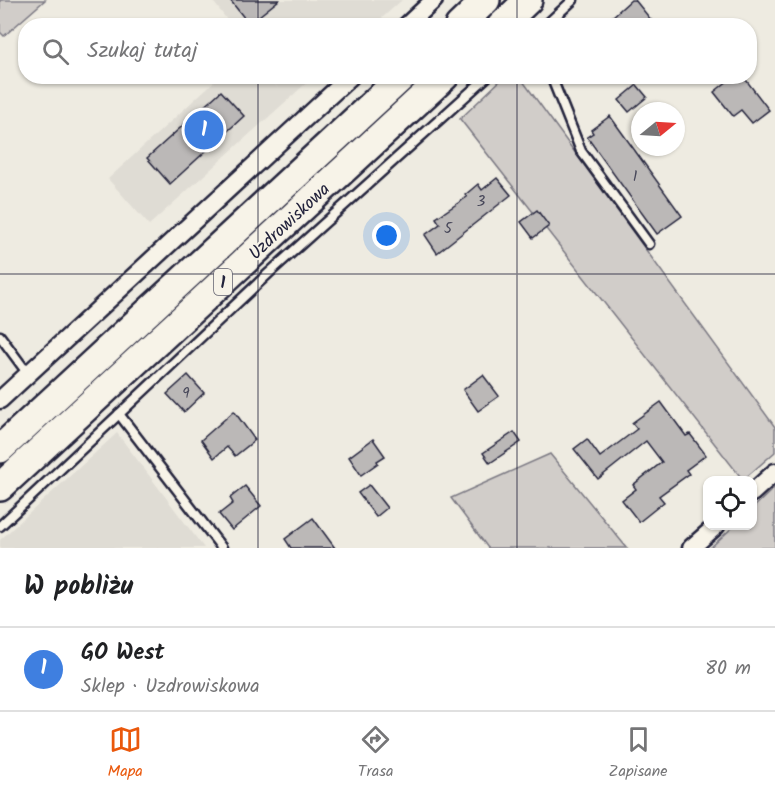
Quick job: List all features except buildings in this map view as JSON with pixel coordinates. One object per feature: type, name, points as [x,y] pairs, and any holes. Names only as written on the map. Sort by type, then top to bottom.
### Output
[{"type":"main road","points":[[467,18],[486,0]]},
{"type":"main road","points":[[509,18],[528,0]]},
{"type":"main road","name":"Uzdrowiskowa","points":[[0,449],[394,84]]},
{"type":"main road","name":"Uzdrowiskowa","points":[[0,487],[436,84]]},
{"type":"street","points":[[415,18],[434,0]]},
{"type":"street","points":[[0,400],[342,84]]},
{"type":"street","points":[[757,489],[775,472]]},
{"type":"street","points":[[691,548],[711,530]]},
{"type":"lane","points":[[554,18],[573,0]]},
{"type":"lane","points":[[0,526],[269,273],[479,84]]},
{"type":"lane","points":[[554,84],[581,151],[649,244]]},
{"type":"lane","points":[[0,336],[28,374]]},
{"type":"lane","points":[[119,414],[222,548]]},
{"type":"shaded area","points":[[0,0],[45,0],[24,18],[18,18],[18,24],[4,36],[0,32]]},
{"type":"shaded area","points":[[212,0],[402,0],[382,18],[226,18]]},
{"type":"shaded area","points":[[211,84],[274,84],[278,88],[275,84],[305,84],[149,225],[108,179]]},
{"type":"shaded area","points":[[497,84],[525,84],[775,427],[775,452],[748,476],[740,476],[460,119]]},
{"type":"shaded area","points":[[117,433],[204,548],[0,548],[0,540]]},
{"type":"shaded area","points":[[550,454],[627,548],[488,548],[451,498]]},
{"type":"shaded area","points":[[775,487],[775,548],[710,548],[730,530],[757,530],[757,504]]},
{"type":"place","name":"GO West","points":[[204,130]]}]
